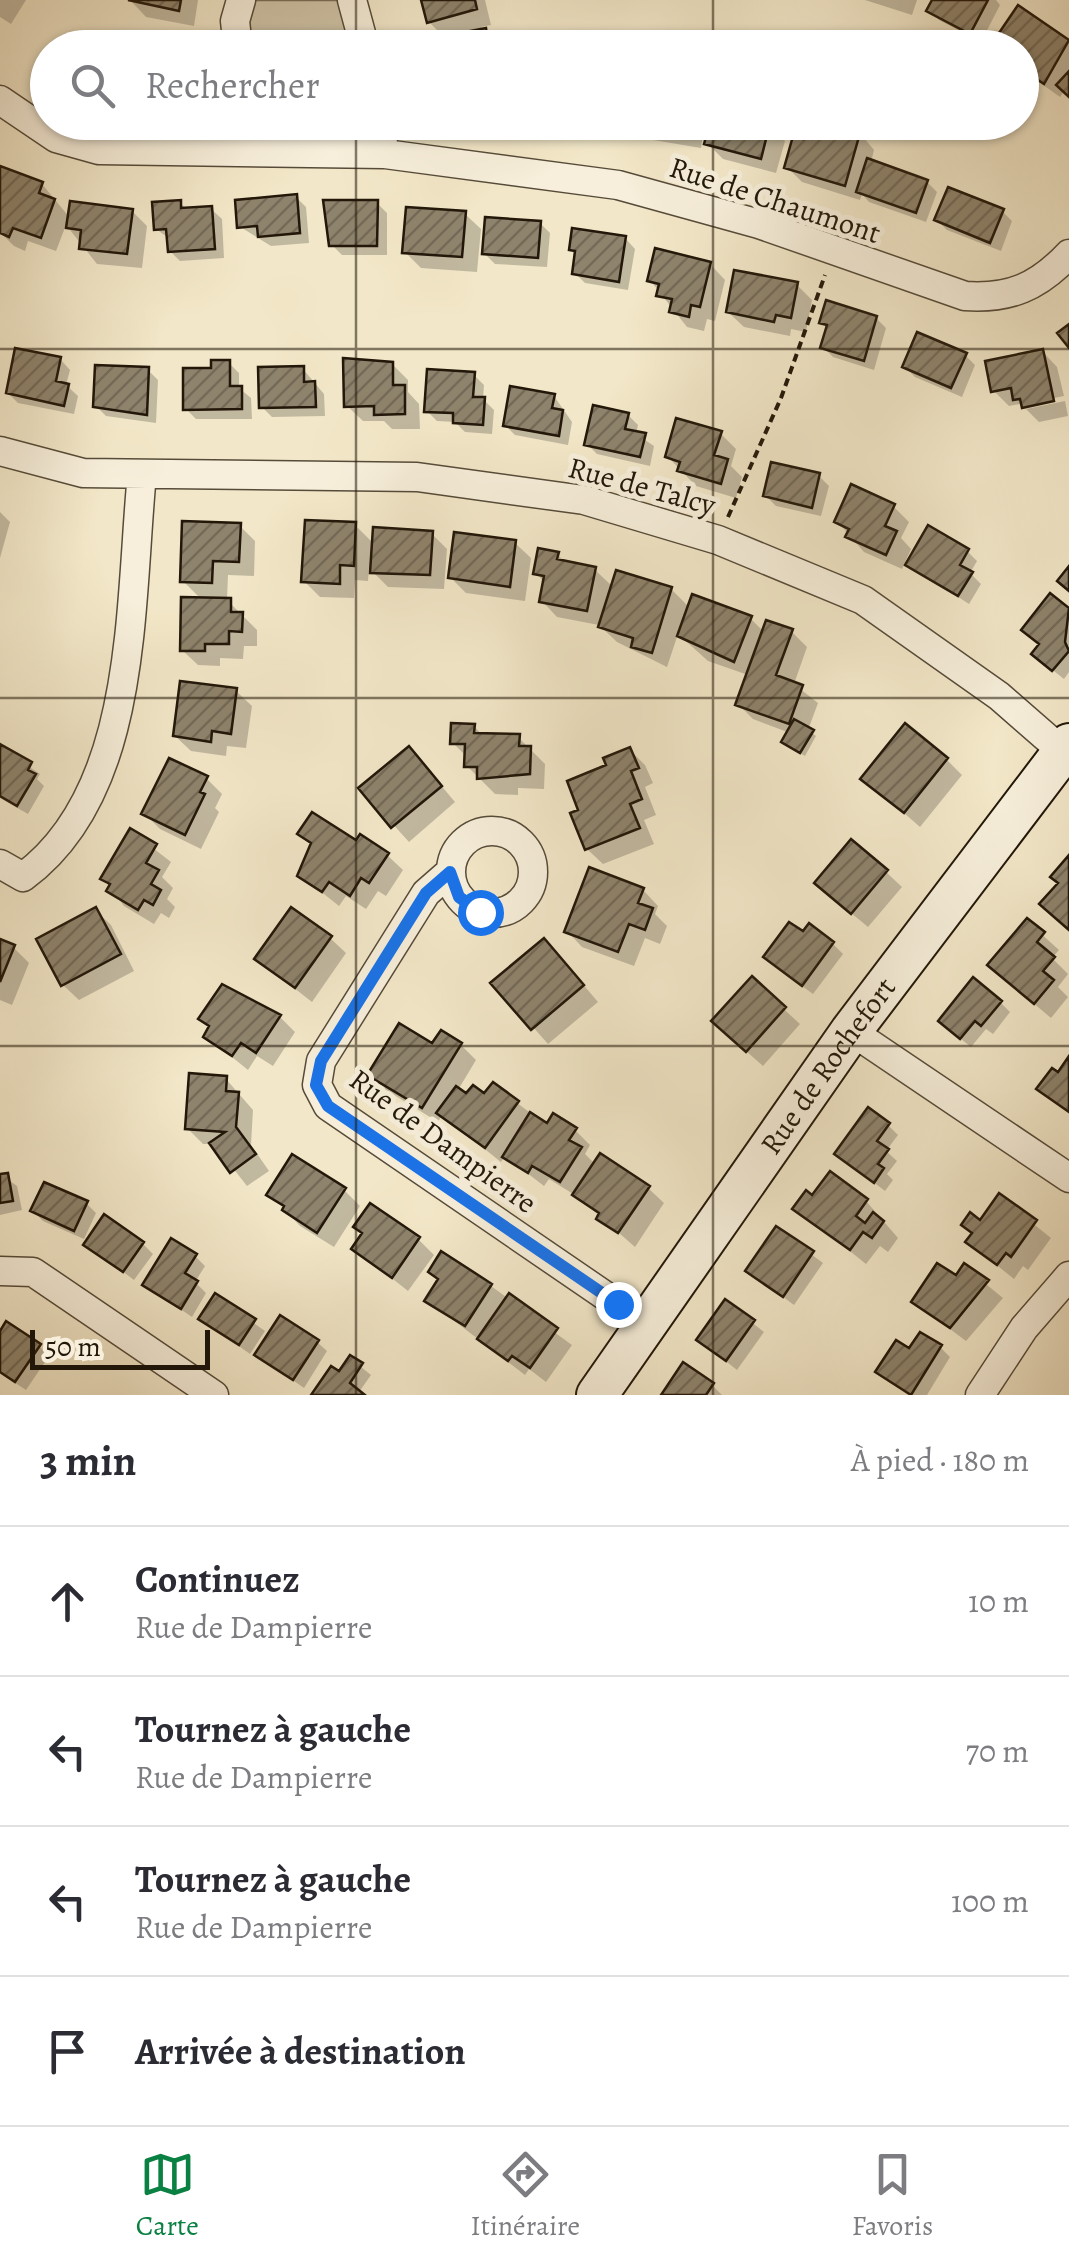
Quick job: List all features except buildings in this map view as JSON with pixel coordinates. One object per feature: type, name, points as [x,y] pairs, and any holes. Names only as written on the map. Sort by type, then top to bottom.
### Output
[{"type":"street","points":[[236,30],[241,0]]},
{"type":"street","points":[[352,0],[360,30]]},
{"type":"street","name":"Rue de Chaumont","points":[[0,100],[30,120]]},
{"type":"street","name":"Rue de Chaumont","points":[[63,140],[100,150],[385,154],[618,185],[759,224],[965,296],[994,298],[1020,293],[1050,275],[1069,254]]},
{"type":"street","points":[[250,140],[252,152]]},
{"type":"street","points":[[382,140],[385,154]]},
{"type":"street","name":"Rue de Talcy","points":[[0,451],[83,473],[417,478],[488,484],[584,500],[718,540],[863,600],[1066,748]]},
{"type":"street","points":[[0,864],[23,877],[49,858],[74,829],[118,722],[142,474]]},
{"type":"street","name":"Rue de Rochefort","points":[[596,1395],[851,1031],[1066,748]]},
{"type":"street","name":"Rue de Dampierre","points":[[450,872],[426,893],[321,1061],[316,1085],[328,1106],[645,1323]]},
{"type":"street","points":[[851,1031],[1069,1178]]},
{"type":"street","points":[[0,1270],[33,1272],[213,1395]]},
{"type":"street","points":[[980,1395],[1024,1328],[1069,1276]]},
{"type":"path","points":[[718,540],[782,398],[834,251]]},
{"type":"shaded area","points":[[241,0],[352,0],[360,30],[239,30]]},
{"type":"shaded area","points":[[250,140],[382,140],[385,154],[252,152]]},
{"type":"route","points":[[480,912],[459,897],[450,872],[426,893],[321,1061],[316,1085],[328,1106],[618,1304]]}]
